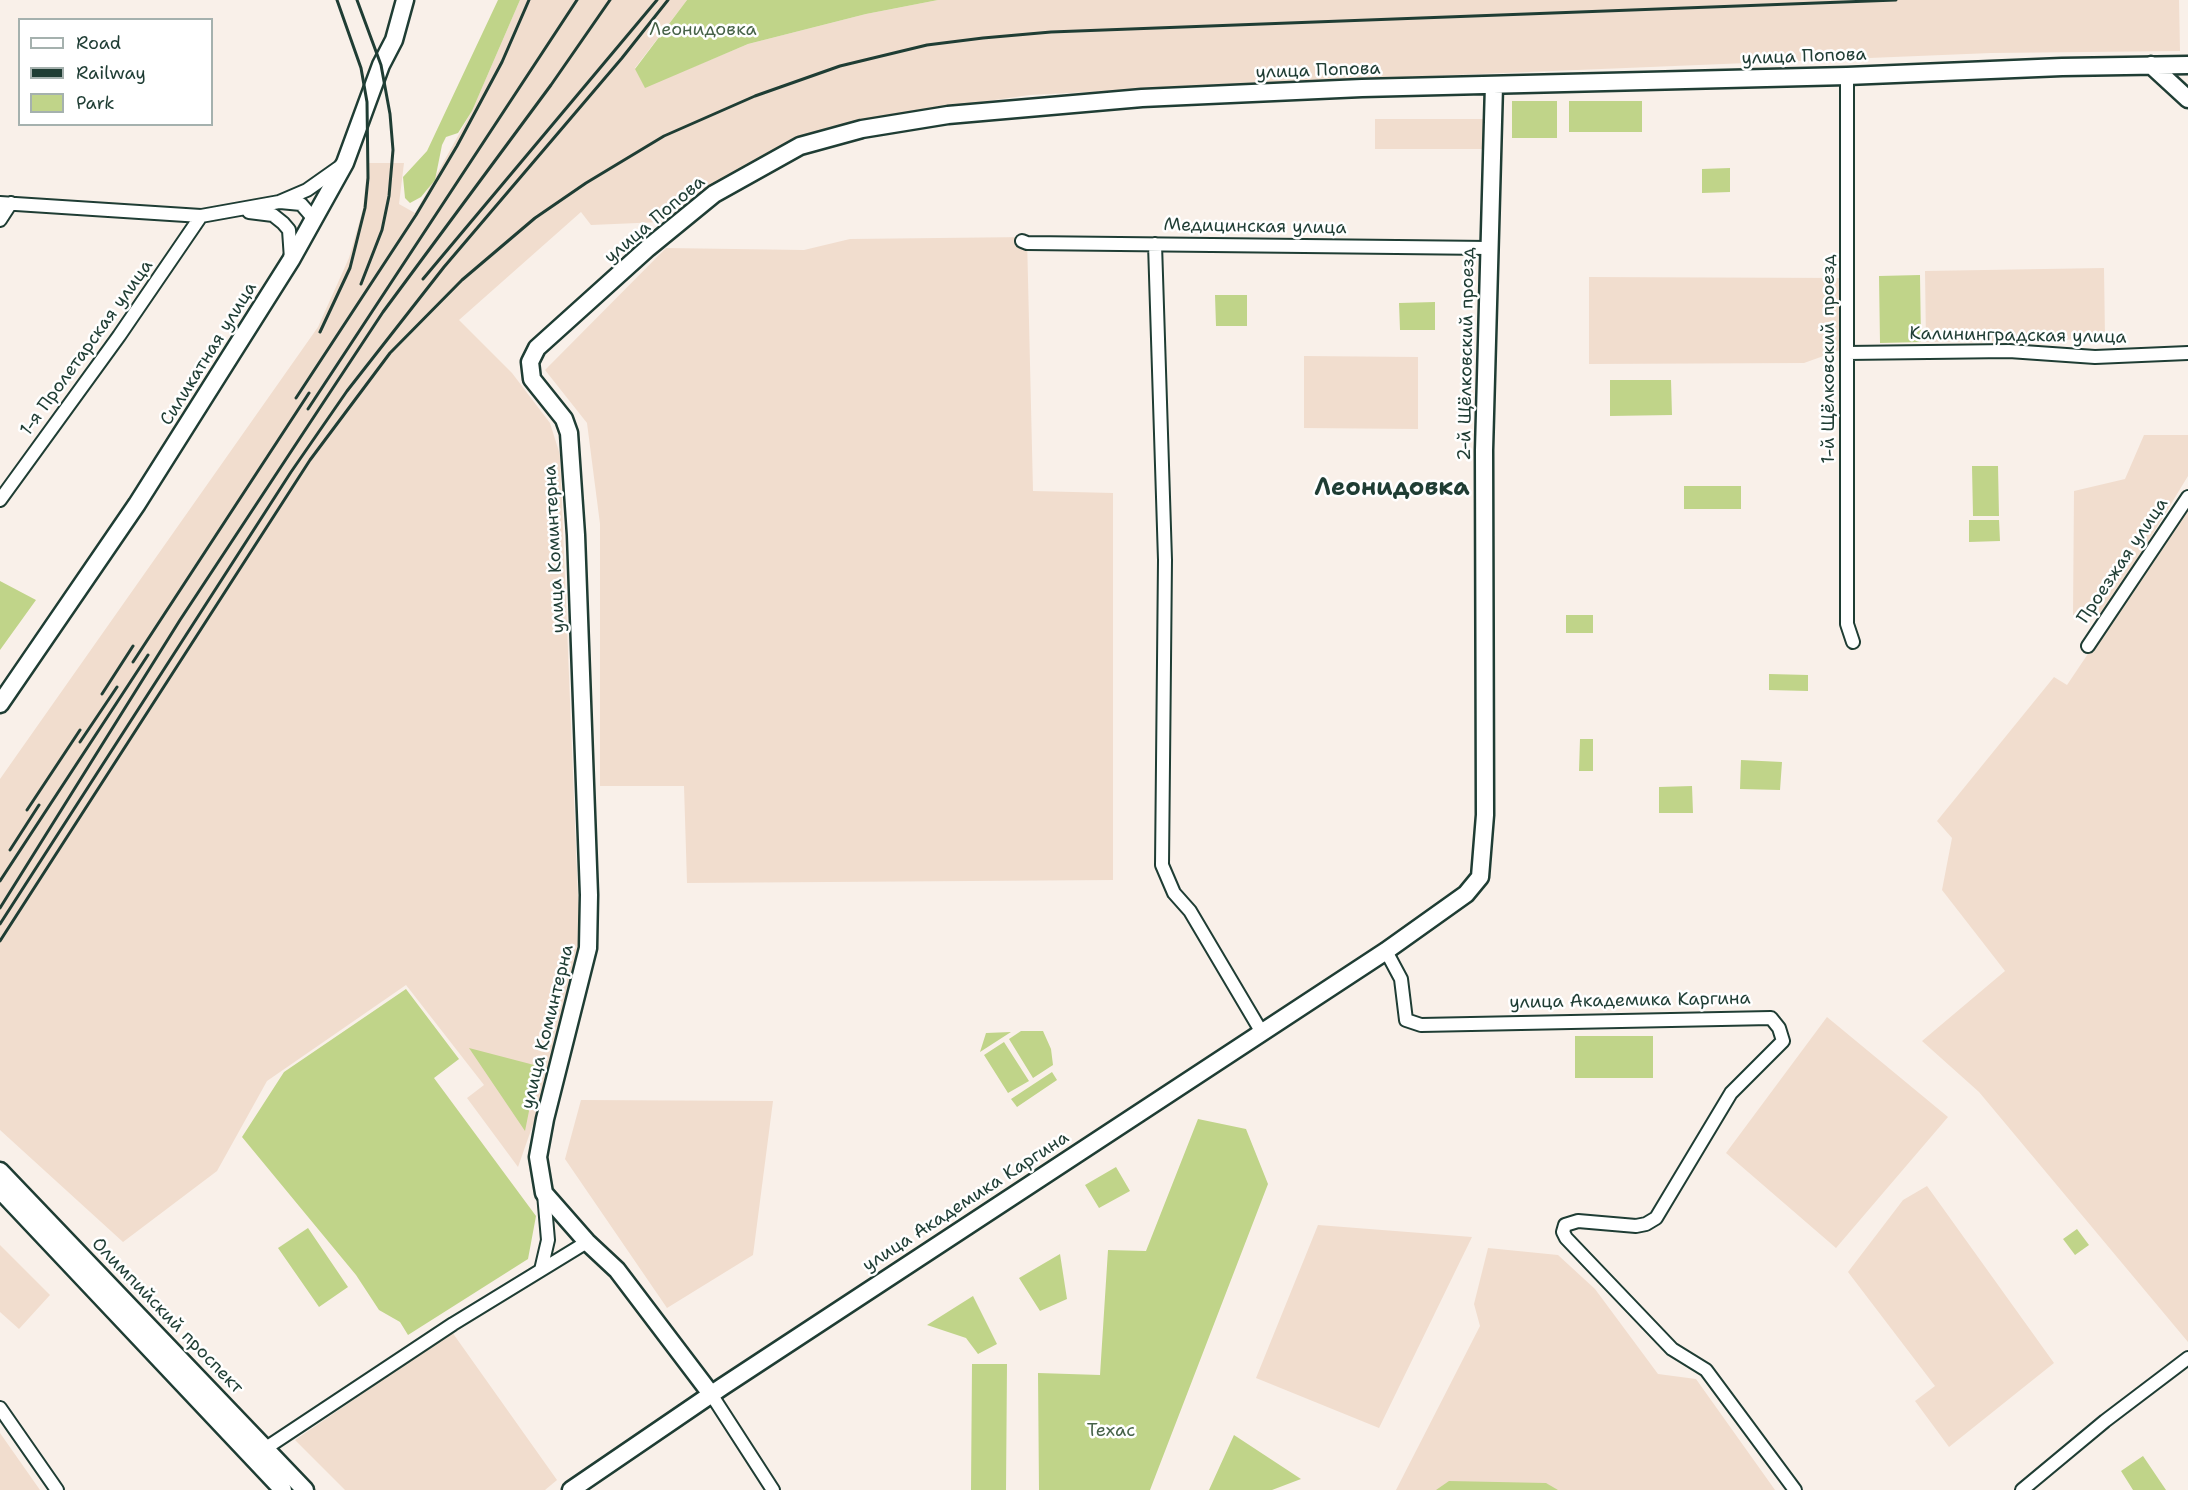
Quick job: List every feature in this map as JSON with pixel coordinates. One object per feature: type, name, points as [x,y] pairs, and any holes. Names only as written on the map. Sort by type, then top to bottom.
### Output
[{"type":"street","name":"Силикатная улица","points":[[0,704],[137,504],[291,260],[345,162],[381,65],[394,40],[405,0]]},
{"type":"street","points":[[2151,65],[2185,95]]},
{"type":"street","name":"улица Попова","points":[[530,362],[537,348],[648,248],[714,194],[800,146],[862,129],[983,112],[1142,98],[1494,85],[2188,65]]},
{"type":"street","points":[[2185,95],[2182,77],[2188,71]]},
{"type":"street","name":"1-й Щёлковский проезд","points":[[1847,76],[1847,624],[1853,642]]},
{"type":"street","name":"2-й Щёлковский проезд","points":[[1480,877],[1485,814],[1484,450],[1494,85]]},
{"type":"street","points":[[0,220],[6,203],[201,216],[239,211],[279,202],[307,190],[345,162]]},
{"type":"street","points":[[279,202],[301,204],[314,219]]},
{"type":"street","points":[[239,211],[273,215],[283,223],[289,230],[291,260]]},
{"type":"street","name":"1-я Пролетарская улица","points":[[0,500],[113,345],[201,216]]},
{"type":"street","name":"Медицинская улица","points":[[1022,241],[1027,243],[1489,248]]},
{"type":"street","points":[[1155,244],[1165,560],[1162,865],[1174,893],[1190,911],[1261,1031]]},
{"type":"street","name":"Калининградская улица","points":[[1847,354],[2009,351],[2095,357],[2188,353]]},
{"type":"street","name":"улица Коминтерна","points":[[530,362],[532,379],[564,419],[569,433],[576,535],[589,895],[588,948],[545,1119],[538,1157],[544,1193]]},
{"type":"street","name":"Проезжая улица","points":[[2088,646],[2188,497]]},
{"type":"street","name":"улица Академика Каргина","points":[[571,1490],[1261,1031],[1386,951],[1466,894],[1480,877]]},
{"type":"street","name":"улица Академика Каргина","points":[[1386,951],[1401,979],[1406,1020],[1421,1025],[1771,1018],[1779,1028],[1783,1041],[1731,1093],[1656,1218],[1646,1224],[1636,1226],[1578,1221],[1565,1225],[1563,1232],[1566,1238],[1672,1349],[1706,1370],[1795,1490]]},
{"type":"street","name":"Олимпийский проспект","points":[[0,1171],[305,1490]]},
{"type":"street","name":"Олимпийский проспект","points":[[0,1190],[283,1490]]},
{"type":"street","points":[[544,1193],[587,1242],[617,1270],[711,1395],[773,1490]]},
{"type":"street","points":[[541,1270],[548,1240],[544,1193]]},
{"type":"street","points":[[266,1448],[453,1324],[587,1242]]},
{"type":"street","points":[[2022,1490],[2105,1421],[2188,1358]]},
{"type":"street","points":[[0,1408],[57,1490]]},
{"type":"shaded area","points":[[520,0],[687,0],[635,68],[645,87],[748,44],[866,14],[938,0],[2179,0],[2180,51],[1991,53],[1285,82],[1030,95],[909,112],[829,127],[796,139],[736,171],[661,222],[591,225],[581,212],[459,320],[512,373],[550,423],[560,455],[580,946],[560,1048],[518,1167],[467,1098],[484,1085],[406,985],[267,1081],[217,1171],[123,1242],[0,1130],[0,779],[318,327],[349,258],[363,209],[368,163],[404,163],[399,204],[415,213],[472,111]]},
{"type":"shaded area","points":[[1375,119],[1484,119],[1484,149],[1375,149]]},
{"type":"shaded area","points":[[1027,237],[1033,491],[1113,493],[1113,880],[687,883],[684,786],[600,786],[600,524],[587,423],[545,370],[666,248],[804,250],[850,239]]},
{"type":"shaded area","points":[[2104,268],[2105,339],[1926,342],[1925,271]]},
{"type":"shaded area","points":[[1589,277],[1841,278],[1843,349],[1804,363],[1589,364]]},
{"type":"shaded area","points":[[1304,356],[1418,357],[1418,429],[1304,428]]},
{"type":"shaded area","points":[[2144,435],[2188,435],[2188,476],[2103,616],[2073,615],[2074,491],[2125,479]]},
{"type":"shaded area","points":[[2188,505],[2188,1342],[1979,1092],[1922,1041],[2005,971],[1942,890],[1952,838],[1937,821],[2054,677],[2067,685]]},
{"type":"shaded area","points":[[1827,1017],[1948,1117],[1836,1248],[1726,1153]]},
{"type":"shaded area","points":[[581,1100],[773,1101],[753,1255],[667,1308],[565,1159]]},
{"type":"shaded area","points":[[1927,1186],[2054,1363],[1949,1447],[1915,1401],[1935,1386],[1848,1272],[1903,1200]]},
{"type":"shaded area","points":[[1318,1225],[1472,1237],[1379,1428],[1256,1378]]},
{"type":"shaded area","points":[[0,1245],[50,1295],[19,1329],[0,1312]]},
{"type":"shaded area","points":[[1488,1248],[1558,1255],[1595,1289],[1658,1374],[1696,1379],[1775,1490],[1396,1490],[1480,1326],[1474,1304]]},
{"type":"shaded area","points":[[452,1332],[557,1480],[545,1490],[345,1490],[295,1440]]},
{"type":"shaded area","points":[[0,1433],[40,1490],[0,1490]]},
{"type":"green space","points":[[498,0],[520,0],[472,111],[458,133],[446,137],[442,145],[435,180],[421,197],[410,203],[405,198],[403,177],[427,151]]},
{"type":"green space","name":"Леонидовка","points":[[687,0],[938,0],[866,14],[748,44],[645,88],[635,69]]},
{"type":"green space","points":[[1512,101],[1557,101],[1557,138],[1512,138]]},
{"type":"green space","points":[[1569,101],[1642,101],[1642,132],[1569,132]]},
{"type":"green space","points":[[1730,168],[1730,192],[1702,193],[1702,169]]},
{"type":"green space","points":[[1920,275],[1921,342],[1880,343],[1879,276]]},
{"type":"green space","points":[[1215,295],[1247,295],[1247,326],[1216,326]]},
{"type":"green space","points":[[1435,302],[1435,330],[1400,330],[1399,303]]},
{"type":"green space","points":[[1610,380],[1671,380],[1672,415],[1610,416]]},
{"type":"green space","points":[[1972,466],[1998,466],[1999,516],[1973,516]]},
{"type":"green space","points":[[1684,486],[1741,486],[1741,509],[1684,509]]},
{"type":"green space","points":[[1969,520],[1999,520],[2000,541],[1969,542]]},
{"type":"green space","points":[[0,581],[36,600],[0,650]]},
{"type":"green space","points":[[1566,615],[1593,615],[1593,633],[1566,633]]},
{"type":"green space","points":[[1769,674],[1808,675],[1808,691],[1769,690]]},
{"type":"green space","points":[[1580,739],[1593,739],[1593,771],[1579,771]]},
{"type":"green space","points":[[1741,760],[1782,762],[1780,790],[1740,789]]},
{"type":"green space","points":[[1692,786],[1693,813],[1659,813],[1659,787]]},
{"type":"green space","points":[[406,989],[459,1059],[434,1078],[536,1216],[528,1259],[408,1335],[400,1322],[379,1310],[356,1275],[242,1137],[284,1072]]},
{"type":"green space","points":[[1021,1031],[1043,1031],[1051,1049],[1053,1065],[1033,1078],[1009,1039]]},
{"type":"green space","points":[[1011,1032],[980,1052],[986,1033]]},
{"type":"green space","points":[[1575,1036],[1653,1036],[1653,1078],[1575,1078]]},
{"type":"green space","points":[[1004,1042],[1029,1081],[1008,1093],[984,1055]]},
{"type":"green space","points":[[469,1048],[538,1066],[525,1131]]},
{"type":"green space","points":[[1052,1072],[1057,1080],[1017,1107],[1011,1099]]},
{"type":"green space","name":"Техас","points":[[1198,1119],[1246,1129],[1268,1184],[1150,1490],[1039,1490],[1038,1373],[1100,1375],[1108,1250],[1146,1251]]},
{"type":"green space","points":[[1116,1167],[1130,1191],[1099,1208],[1085,1185]]},
{"type":"green space","points":[[308,1228],[348,1287],[319,1307],[278,1248]]},
{"type":"green space","points":[[2077,1229],[2089,1245],[2075,1255],[2063,1239]]},
{"type":"green space","points":[[1060,1254],[1067,1299],[1040,1311],[1019,1278]]},
{"type":"green space","points":[[973,1296],[997,1344],[978,1354],[966,1338],[927,1325]]},
{"type":"green space","points":[[972,1364],[1007,1364],[1006,1490],[971,1490]]},
{"type":"green space","points":[[1234,1435],[1301,1479],[1272,1490],[1209,1490]]},
{"type":"green space","points":[[2143,1456],[2166,1490],[2133,1490],[2121,1471]]},
{"type":"green space","points":[[1449,1481],[1546,1483],[1558,1490],[1436,1490]]},
{"type":"railway","points":[[320,332],[350,268],[365,208],[368,178],[367,102],[361,68],[337,0]]},
{"type":"railway","points":[[357,0],[381,65],[390,114],[393,150],[389,196],[382,230],[361,284]]},
{"type":"railway","points":[[296,398],[416,215],[457,146],[502,62],[529,0]]},
{"type":"railway","points":[[308,409],[577,0]]},
{"type":"railway","points":[[0,908],[180,620],[383,312],[551,85],[610,0]]},
{"type":"railway","points":[[423,279],[657,0]]},
{"type":"railway","points":[[0,924],[291,472],[347,391],[444,267],[622,58],[668,0]]},
{"type":"railway","points":[[0,941],[310,460],[390,353],[462,280],[535,218],[586,183],[664,136],[755,96],[840,66],[927,45],[983,38],[1051,32],[1896,0]]},
{"type":"railway","points":[[133,662],[309,393]]},
{"type":"railway","points":[[102,694],[133,646]]},
{"type":"railway","points":[[0,881],[148,655]]},
{"type":"railway","points":[[80,742],[117,687]]},
{"type":"railway","points":[[27,810],[80,730]]},
{"type":"railway","points":[[10,850],[39,805]]},
{"type":"district","name":"Леонидовка","points":[[1392,489]]}]
